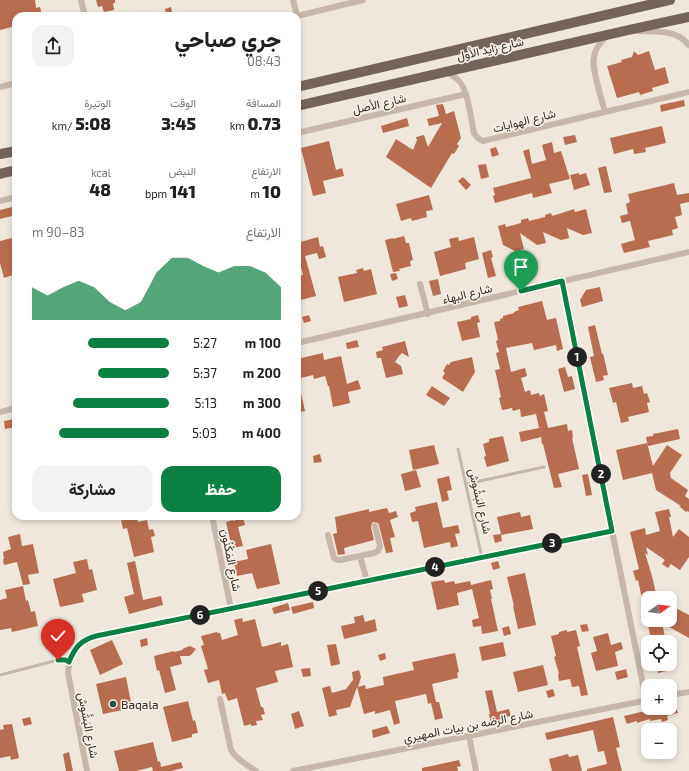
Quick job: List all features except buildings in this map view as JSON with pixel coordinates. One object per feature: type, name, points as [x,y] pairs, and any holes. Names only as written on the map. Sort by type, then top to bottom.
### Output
[{"type":"main road","name":"شارع زايد الأول","points":[[301,86],[670,0]]},
{"type":"main road","name":"شارع زايد الأول","points":[[301,105],[608,34],[689,17]]},
{"type":"main road","points":[[0,154],[12,152]]},
{"type":"main road","points":[[0,174],[12,171]]},
{"type":"street","points":[[81,0],[84,12]]},
{"type":"street","points":[[293,0],[296,12]]},
{"type":"street","points":[[301,15],[363,0]]},
{"type":"street","points":[[624,31],[672,34],[682,38],[689,45]]},
{"type":"street","points":[[605,112],[593,62],[595,51],[608,34]]},
{"type":"street","name":"شارع الهوايات","points":[[446,72],[460,81],[464,87],[474,133],[479,140],[484,141],[689,92]]},
{"type":"street","points":[[0,86],[12,84]]},
{"type":"street","name":"شارع الأصل","points":[[301,132],[466,94]]},
{"type":"street","points":[[0,201],[12,198]]},
{"type":"street","name":"شارع البهاء","points":[[301,343],[689,252]]},
{"type":"street","points":[[562,281],[643,679]]},
{"type":"street","points":[[420,284],[428,314]]},
{"type":"street","points":[[0,412],[12,409]]},
{"type":"street","name":"شارع المَكْنُون","points":[[213,520],[231,609]]},
{"type":"street","points":[[328,535],[334,556],[336,559],[340,560],[376,552],[380,546],[375,526]]},
{"type":"street","points":[[69,662],[72,653],[76,648],[90,638],[612,531]]},
{"type":"street","points":[[360,556],[366,581]]},
{"type":"street","name":"شارع البَشُوش","points":[[69,662],[69,680],[87,771]]},
{"type":"street","points":[[677,694],[689,692]]},
{"type":"street","points":[[220,699],[231,750],[242,762],[256,771]]},
{"type":"street","name":"شارع الرضه بن بيات المهيري","points":[[293,771],[641,701]]},
{"type":"street","points":[[469,736],[476,771]]},
{"type":"lane","name":"شارع البَشُوش","points":[[458,449],[482,558]]},
{"type":"lane","points":[[466,484],[544,467]]},
{"type":"lane","points":[[0,675],[58,660],[66,660],[69,662]]},
{"type":"place","name":"Baqala","points":[[113,704]]},
{"type":"route","points":[[58,660],[66,660],[69,662],[72,653],[80,644],[85,640],[96,636],[612,531],[562,281],[521,291]]}]
